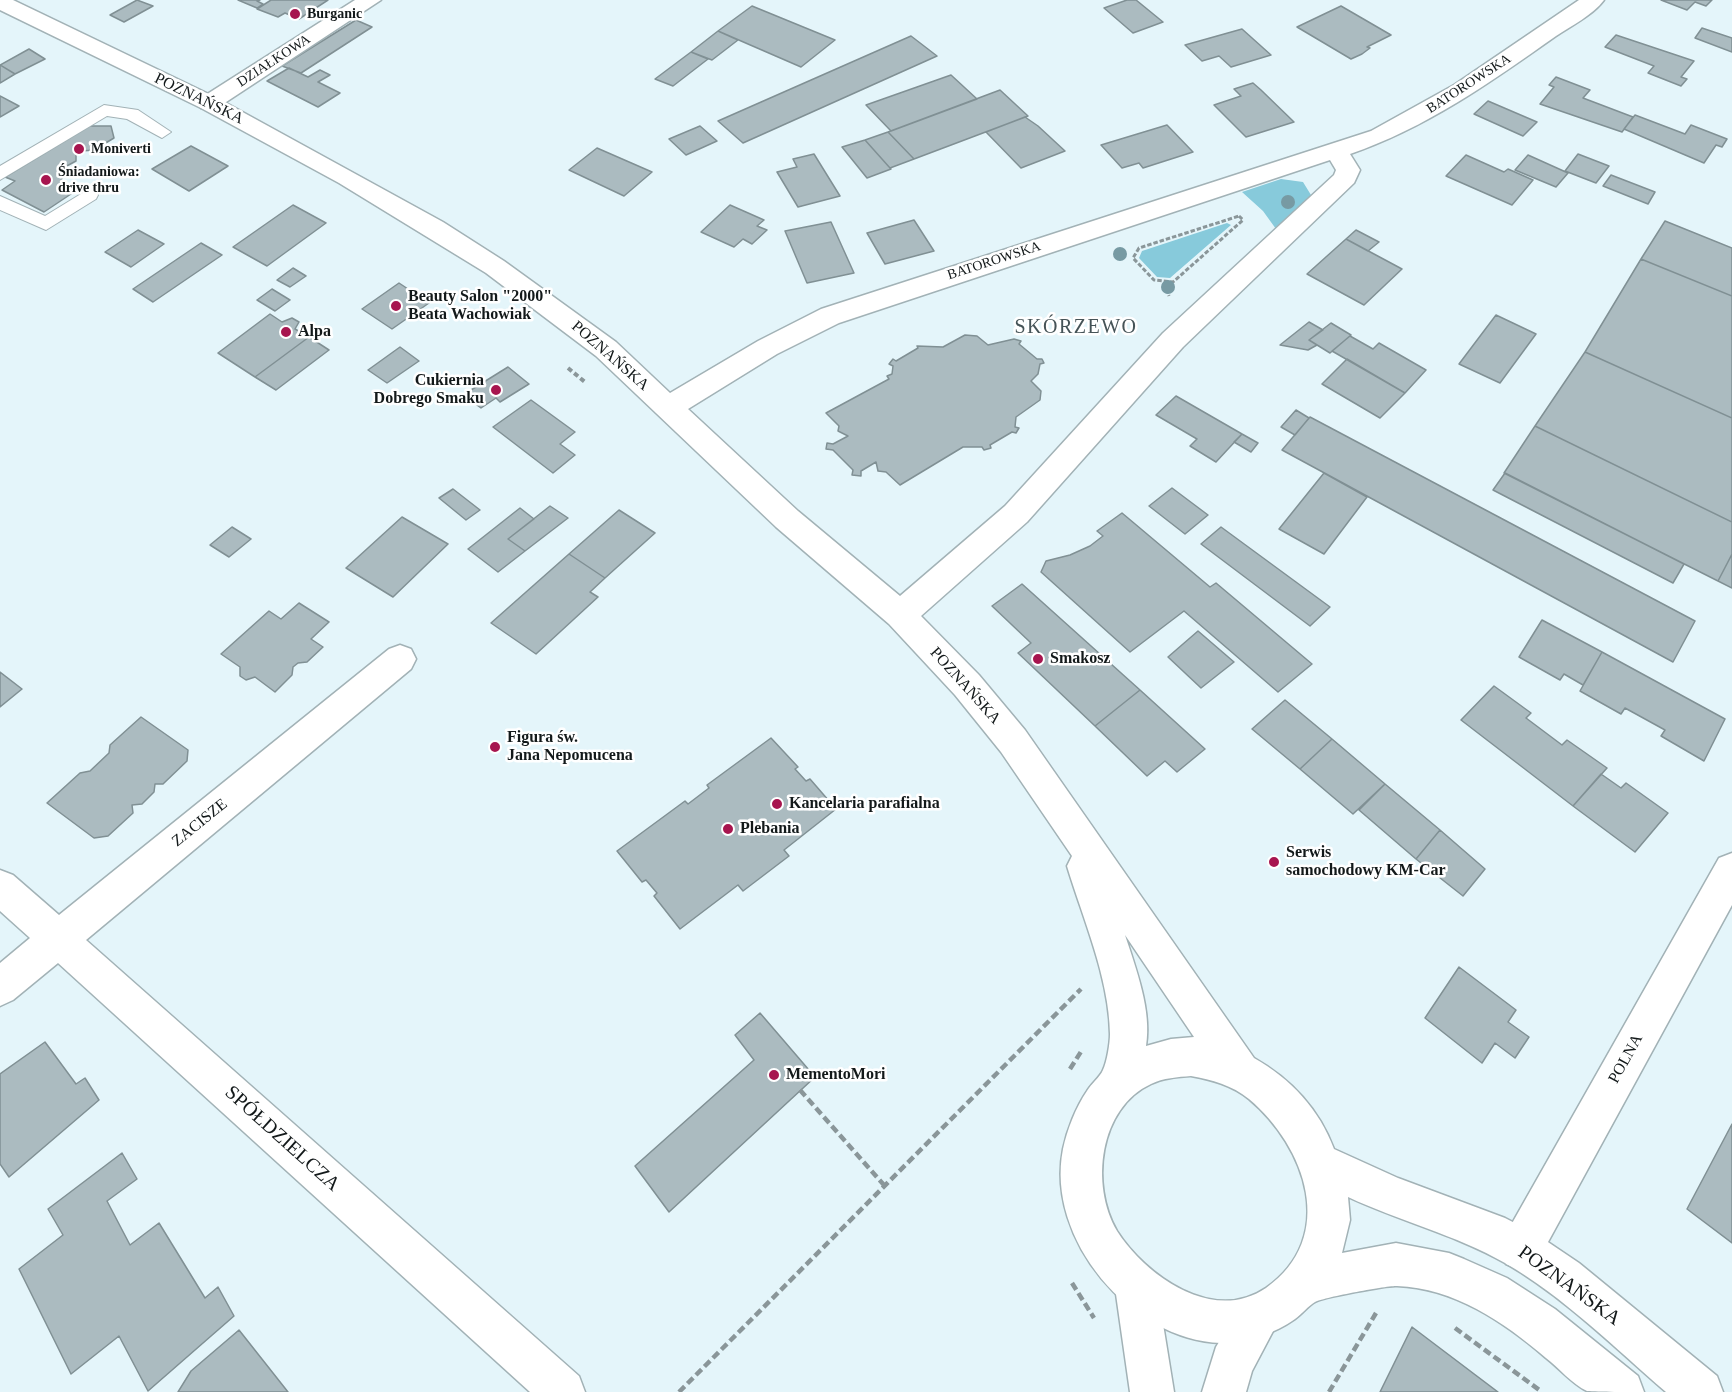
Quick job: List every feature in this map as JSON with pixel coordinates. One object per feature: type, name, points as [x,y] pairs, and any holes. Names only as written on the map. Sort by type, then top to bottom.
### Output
[{"type":"street","name":"DZIAŁKOWA","points":[[209,103],[370,0]]},
{"type":"street","name":"BATOROWSKA","points":[[668,408],[785,337],[830,316],[1336,151],[1412,120],[1593,0]]},
{"type":"street","name":"POZNAŃSKA","points":[[0,2],[209,103],[387,201],[495,267],[606,349],[787,519],[900,615],[968,685],[1013,741],[1239,1069]]},
{"type":"street","points":[[900,615],[1016,514],[1173,340],[1345,178],[1347,171],[1336,151]]},
{"type":"street","name":"ZACISZE","points":[[0,987],[400,659]]},
{"type":"street","name":"POZNAŃSKA","points":[[1076,834],[1120,977],[1129,1035],[1121,1080]]},
{"type":"street","name":"POLNA","points":[[1521,1249],[1732,870]]},
{"type":"street","name":"SPÓŁDZIELCZA","points":[[0,887],[563,1392]]},
{"type":"street","points":[[1191,1056],[1217,1059],[1239,1069],[1266,1085],[1288,1107],[1308,1134],[1321,1164],[1328,1195],[1327,1226],[1320,1256],[1305,1282],[1285,1303],[1259,1316],[1218,1322],[1194,1318],[1154,1301],[1118,1270],[1094,1227],[1083,1185],[1085,1143],[1090,1125],[1100,1105],[1121,1080],[1155,1062],[1191,1056]]},
{"type":"street","name":"POZNAŃSKA","points":[[1321,1164],[1391,1196],[1490,1233],[1521,1249],[1564,1278],[1701,1392]]},
{"type":"street","points":[[1305,1282],[1396,1264],[1449,1274],[1492,1293],[1540,1324],[1623,1392]]},
{"type":"street","points":[[1136,1287],[1152,1392]]},
{"type":"street","points":[[1224,1392],[1232,1363],[1259,1316]]},
{"type":"lane","points":[[0,174],[104,110],[132,114],[162,132]]},
{"type":"lane","points":[[0,202],[45,224],[89,195]]},
{"type":"path","points":[[1239,216],[1243,220],[1173,282],[1154,280],[1133,258],[1138,248],[1239,216]]},
{"type":"path","points":[[561,363],[588,385]]},
{"type":"path","points":[[679,1392],[1085,985]]},
{"type":"path","points":[[1069,1071],[1086,1046]]},
{"type":"path","points":[[800,1090],[884,1185]]},
{"type":"path","points":[[1069,1278],[1097,1323]]},
{"type":"path","points":[[1329,1392],[1378,1309]]},
{"type":"path","points":[[1444,1321],[1542,1392]]},
{"type":"shaded area","points":[[1281,179],[1303,182],[1311,195],[1276,229],[1263,211],[1242,192]]},
{"type":"shaded area","points":[[1227,223],[1231,225],[1170,278],[1157,277],[1139,258],[1142,251]]},
{"type":"building","points":[[137,0],[153,6],[124,22],[110,15]]},
{"type":"building","points":[[238,0],[260,0],[257,1],[263,4],[257,8]]},
{"type":"building","points":[[271,0],[328,0],[299,19],[285,13],[278,17],[257,9]]},
{"type":"building","points":[[1127,0],[1136,0],[1163,22],[1133,33],[1104,8]]},
{"type":"building","points":[[1661,0],[1712,0],[1706,6],[1695,2],[1687,10]]},
{"type":"building","points":[[752,6],[835,40],[801,67],[718,31]]},
{"type":"building","points":[[1341,6],[1391,35],[1367,47],[1370,48],[1351,59],[1297,27]]},
{"type":"building","points":[[356,20],[372,27],[301,73],[282,66]]},
{"type":"building","points":[[1702,28],[1732,38],[1732,52],[1695,38]]},
{"type":"building","points":[[1242,29],[1271,55],[1231,67],[1219,56],[1202,61],[1185,45]]},
{"type":"building","points":[[718,31],[738,40],[712,60],[691,52]]},
{"type":"building","points":[[1616,35],[1694,61],[1681,77],[1687,79],[1681,86],[1648,73],[1654,66],[1605,47]]},
{"type":"building","points":[[911,36],[937,56],[743,143],[718,121]]},
{"type":"building","points":[[29,49],[45,59],[15,74],[0,65]]},
{"type":"building","points":[[691,52],[708,59],[673,86],[655,79]]},
{"type":"building","points":[[0,65],[15,74],[0,83]]},
{"type":"building","points":[[289,68],[308,77],[320,70],[330,75],[318,82],[340,93],[318,107],[267,81]]},
{"type":"building","points":[[951,75],[977,99],[891,131],[866,105]]},
{"type":"building","points":[[1556,77],[1590,90],[1583,98],[1633,117],[1622,132],[1540,104],[1554,87],[1549,85]]},
{"type":"building","points":[[1253,83],[1294,122],[1246,137],[1214,105],[1241,96],[1234,89]]},
{"type":"building","points":[[1000,90],[1028,116],[914,159],[888,132]]},
{"type":"building","points":[[0,96],[19,106],[0,117]]},
{"type":"building","points":[[1488,101],[1537,122],[1523,136],[1474,114]]},
{"type":"building","points":[[1635,115],[1685,134],[1691,125],[1727,139],[1722,147],[1716,145],[1704,163],[1624,129]]},
{"type":"building","points":[[1025,117],[1065,151],[1021,168],[986,132]]},
{"type":"building","points":[[1167,125],[1193,152],[1143,168],[1139,163],[1122,168],[1101,145]]},
{"type":"building","points":[[89,126],[111,126],[114,138],[94,150],[82,151],[76,155],[76,161],[65,167],[60,185],[74,192],[44,212],[2,190],[15,181],[5,177]]},
{"type":"building","points":[[700,126],[717,141],[686,155],[669,139]]},
{"type":"building","points":[[888,132],[914,159],[890,168],[865,140]]},
{"type":"building","points":[[865,140],[891,169],[867,178],[842,147]]},
{"type":"building","points":[[191,146],[228,166],[189,191],[152,169]]},
{"type":"building","points":[[597,148],[652,172],[624,196],[569,170]]},
{"type":"building","points":[[814,154],[840,196],[798,207],[777,172],[797,167],[793,159]]},
{"type":"building","points":[[1578,154],[1609,166],[1596,183],[1565,171]]},
{"type":"building","points":[[1466,155],[1504,172],[1508,169],[1533,180],[1512,205],[1446,176]]},
{"type":"building","points":[[1528,155],[1568,173],[1556,187],[1515,170]]},
{"type":"building","points":[[1611,175],[1655,192],[1648,204],[1603,186]]},
{"type":"building","points":[[293,205],[326,223],[267,266],[233,247]]},
{"type":"building","points":[[730,205],[764,220],[757,226],[767,230],[752,244],[743,239],[734,247],[701,232]]},
{"type":"building","points":[[914,220],[934,251],[885,264],[867,233]]},
{"type":"building","points":[[1665,221],[1732,248],[1732,296],[1641,259]]},
{"type":"building","points":[[831,222],[854,273],[807,283],[785,231]]},
{"type":"building","points":[[138,230],[164,244],[131,267],[105,252]]},
{"type":"building","points":[[1356,230],[1379,242],[1368,251],[1346,239]]},
{"type":"building","points":[[1346,239],[1402,269],[1364,305],[1307,274]]},
{"type":"building","points":[[201,243],[222,255],[153,302],[133,289]]},
{"type":"building","points":[[1641,259],[1732,296],[1732,418],[1585,352]]},
{"type":"building","points":[[293,268],[306,276],[290,287],[277,280]]},
{"type":"building","name":"Beauty Salon \"2000\" Beata Wachowiak","points":[[399,283],[429,303],[392,329],[362,309]]},
{"type":"building","points":[[272,289],[290,300],[275,311],[257,300]]},
{"type":"building","points":[[270,314],[282,322],[292,318],[299,322],[295,329],[309,337],[255,377],[218,353]]},
{"type":"building","points":[[1496,315],[1536,334],[1500,383],[1459,364]]},
{"type":"building","points":[[1309,322],[1323,330],[1309,340],[1317,345],[1308,350],[1280,345]]},
{"type":"building","points":[[1331,323],[1351,335],[1330,353],[1309,340]]},
{"type":"building","points":[[965,335],[977,336],[988,345],[1014,339],[1021,341],[1019,344],[1037,359],[1042,359],[1044,363],[1040,364],[1038,374],[1031,381],[1041,391],[1040,400],[1016,417],[1015,427],[1019,428],[1016,433],[1012,432],[990,445],[991,448],[984,450],[982,447],[963,447],[900,485],[886,472],[878,471],[876,462],[861,471],[861,476],[852,475],[853,470],[833,450],[826,449],[827,443],[833,444],[848,436],[838,431],[839,426],[826,413],[889,379],[887,376],[892,374],[893,366],[889,364],[893,359],[896,361],[918,348],[917,346],[943,347]]},
{"type":"building","points":[[1350,336],[1373,349],[1379,343],[1426,370],[1405,393],[1332,351]]},
{"type":"building","points":[[309,337],[329,350],[276,390],[255,377]]},
{"type":"building","points":[[400,347],[419,361],[387,383],[368,370]]},
{"type":"building","points":[[1585,352],[1732,418],[1732,522],[1535,426]]},
{"type":"building","points":[[1347,359],[1405,393],[1380,418],[1322,384]]},
{"type":"building","name":"Cukiernia Dobrego Smaku","points":[[508,367],[529,384],[500,402],[496,398],[481,408],[463,395]]},
{"type":"building","points":[[1176,396],[1242,434],[1216,462],[1190,446],[1197,439],[1156,415]]},
{"type":"building","points":[[531,400],[575,432],[560,444],[575,455],[553,473],[493,427]]},
{"type":"building","points":[[1296,410],[1309,418],[1295,435],[1281,427]]},
{"type":"building","points":[[1310,417],[1695,621],[1673,662],[1282,450]]},
{"type":"building","points":[[1535,426],[1732,522],[1732,554],[1718,581],[1504,473]]},
{"type":"building","points":[[1242,434],[1258,443],[1251,452],[1234,442]]},
{"type":"building","points":[[1324,473],[1367,497],[1324,554],[1279,529]]},
{"type":"building","points":[[1505,473],[1684,564],[1673,583],[1493,490]]},
{"type":"building","points":[[1172,488],[1208,515],[1185,534],[1149,506]]},
{"type":"building","points":[[453,489],[480,510],[466,520],[439,498]]},
{"type":"building","points":[[550,506],[568,518],[525,551],[508,539]]},
{"type":"building","points":[[520,508],[534,519],[508,539],[525,551],[498,572],[468,549]]},
{"type":"building","points":[[619,510],[655,533],[605,578],[569,554]]},
{"type":"building","points":[[1122,513],[1210,587],[1216,583],[1312,664],[1278,692],[1184,611],[1130,652],[1041,572],[1046,561],[1070,555],[1090,546],[1103,536],[1097,531]]},
{"type":"building","points":[[402,517],[448,544],[393,597],[346,568]]},
{"type":"building","points":[[232,527],[251,539],[229,557],[210,545]]},
{"type":"building","points":[[1221,527],[1330,607],[1310,626],[1201,544]]},
{"type":"building","points":[[569,554],[605,578],[590,592],[598,597],[536,654],[491,623]]},
{"type":"building","points":[[1732,554],[1732,588],[1718,581]]},
{"type":"building","points":[[1022,584],[1140,690],[1095,726],[1018,653],[1031,643],[992,606]]},
{"type":"building","points":[[299,603],[329,622],[311,639],[323,647],[307,662],[298,663],[293,667],[292,675],[275,692],[255,677],[246,680],[240,676],[240,667],[221,654],[269,611],[281,619]]},
{"type":"building","points":[[1542,620],[1602,652],[1583,685],[1564,674],[1560,680],[1519,657]]},
{"type":"building","points":[[1198,631],[1234,662],[1201,688],[1168,657]]},
{"type":"building","points":[[1602,652],[1725,719],[1704,761],[1661,736],[1665,730],[1625,708],[1621,714],[1580,691]]},
{"type":"building","points":[[0,672],[22,689],[0,707]]},
{"type":"building","points":[[1494,686],[1531,713],[1526,718],[1562,745],[1567,740],[1607,768],[1573,806],[1461,720]]},
{"type":"building","points":[[1140,690],[1205,749],[1177,772],[1165,761],[1147,776],[1095,726]]},
{"type":"building","points":[[1285,700],[1332,739],[1300,769],[1252,729]]},
{"type":"building","points":[[141,717],[188,750],[187,761],[163,784],[155,784],[154,792],[142,804],[132,805],[133,813],[108,836],[94,838],[47,803],[80,773],[90,771],[109,753],[110,745]]},
{"type":"building","name":"Plebania","points":[[771,738],[798,767],[795,769],[806,781],[810,779],[836,809],[784,850],[789,856],[743,891],[738,885],[680,929],[654,896],[657,893],[646,880],[642,882],[617,851],[685,801],[688,804],[709,788],[707,785]]},
{"type":"building","points":[[1332,739],[1385,784],[1353,814],[1300,769]]},
{"type":"building","points":[[1601,774],[1621,788],[1626,783],[1668,813],[1635,852],[1573,806]]},
{"type":"building","points":[[1385,784],[1440,830],[1416,859],[1359,810]]},
{"type":"building","points":[[1440,830],[1485,869],[1463,896],[1416,859]]},
{"type":"building","points":[[1459,967],[1516,1010],[1508,1022],[1529,1037],[1515,1058],[1495,1043],[1482,1063],[1425,1018]]},
{"type":"building","points":[[760,1013],[815,1077],[669,1212],[635,1166],[754,1060],[735,1035]]},
{"type":"building","points":[[45,1042],[76,1084],[85,1078],[99,1100],[9,1177],[0,1164],[0,1074]]},
{"type":"building","points":[[1732,1124],[1732,1243],[1687,1209]]},
{"type":"building","points":[[122,1153],[137,1179],[107,1201],[130,1245],[159,1223],[205,1298],[218,1287],[234,1316],[148,1391],[119,1336],[71,1374],[19,1269],[63,1235],[48,1209]]},
{"type":"building","points":[[1412,1327],[1498,1392],[1380,1392]]},
{"type":"building","points":[[239,1330],[288,1392],[178,1392],[191,1371]]},
{"type":"place","name":"Burganic","points":[[295,14]]},
{"type":"place","name":"Moniverti","points":[[79,149]]},
{"type":"place","name":"Śniadaniowa: drive thru","points":[[46,180]]},
{"type":"place","name":"Beauty Salon \"2000\" Beata Wachowiak","points":[[396,306]]},
{"type":"place","name":"Alpa","points":[[286,332]]},
{"type":"place","name":"Cukiernia Dobrego Smaku","points":[[496,390]]},
{"type":"place","name":"Smakosz","points":[[1038,659]]},
{"type":"place","name":"Figura św. Jana Nepomucena","points":[[495,747]]},
{"type":"place","name":"Kancelaria parafialna","points":[[777,804]]},
{"type":"place","name":"Plebania","points":[[728,829]]},
{"type":"place","name":"Serwis samochodowy KM-Car","points":[[1274,862]]},
{"type":"place","name":"MementoMori","points":[[774,1075]]},
{"type":"district","name":"SKÓRZEWO","points":[[1076,328]]}]
